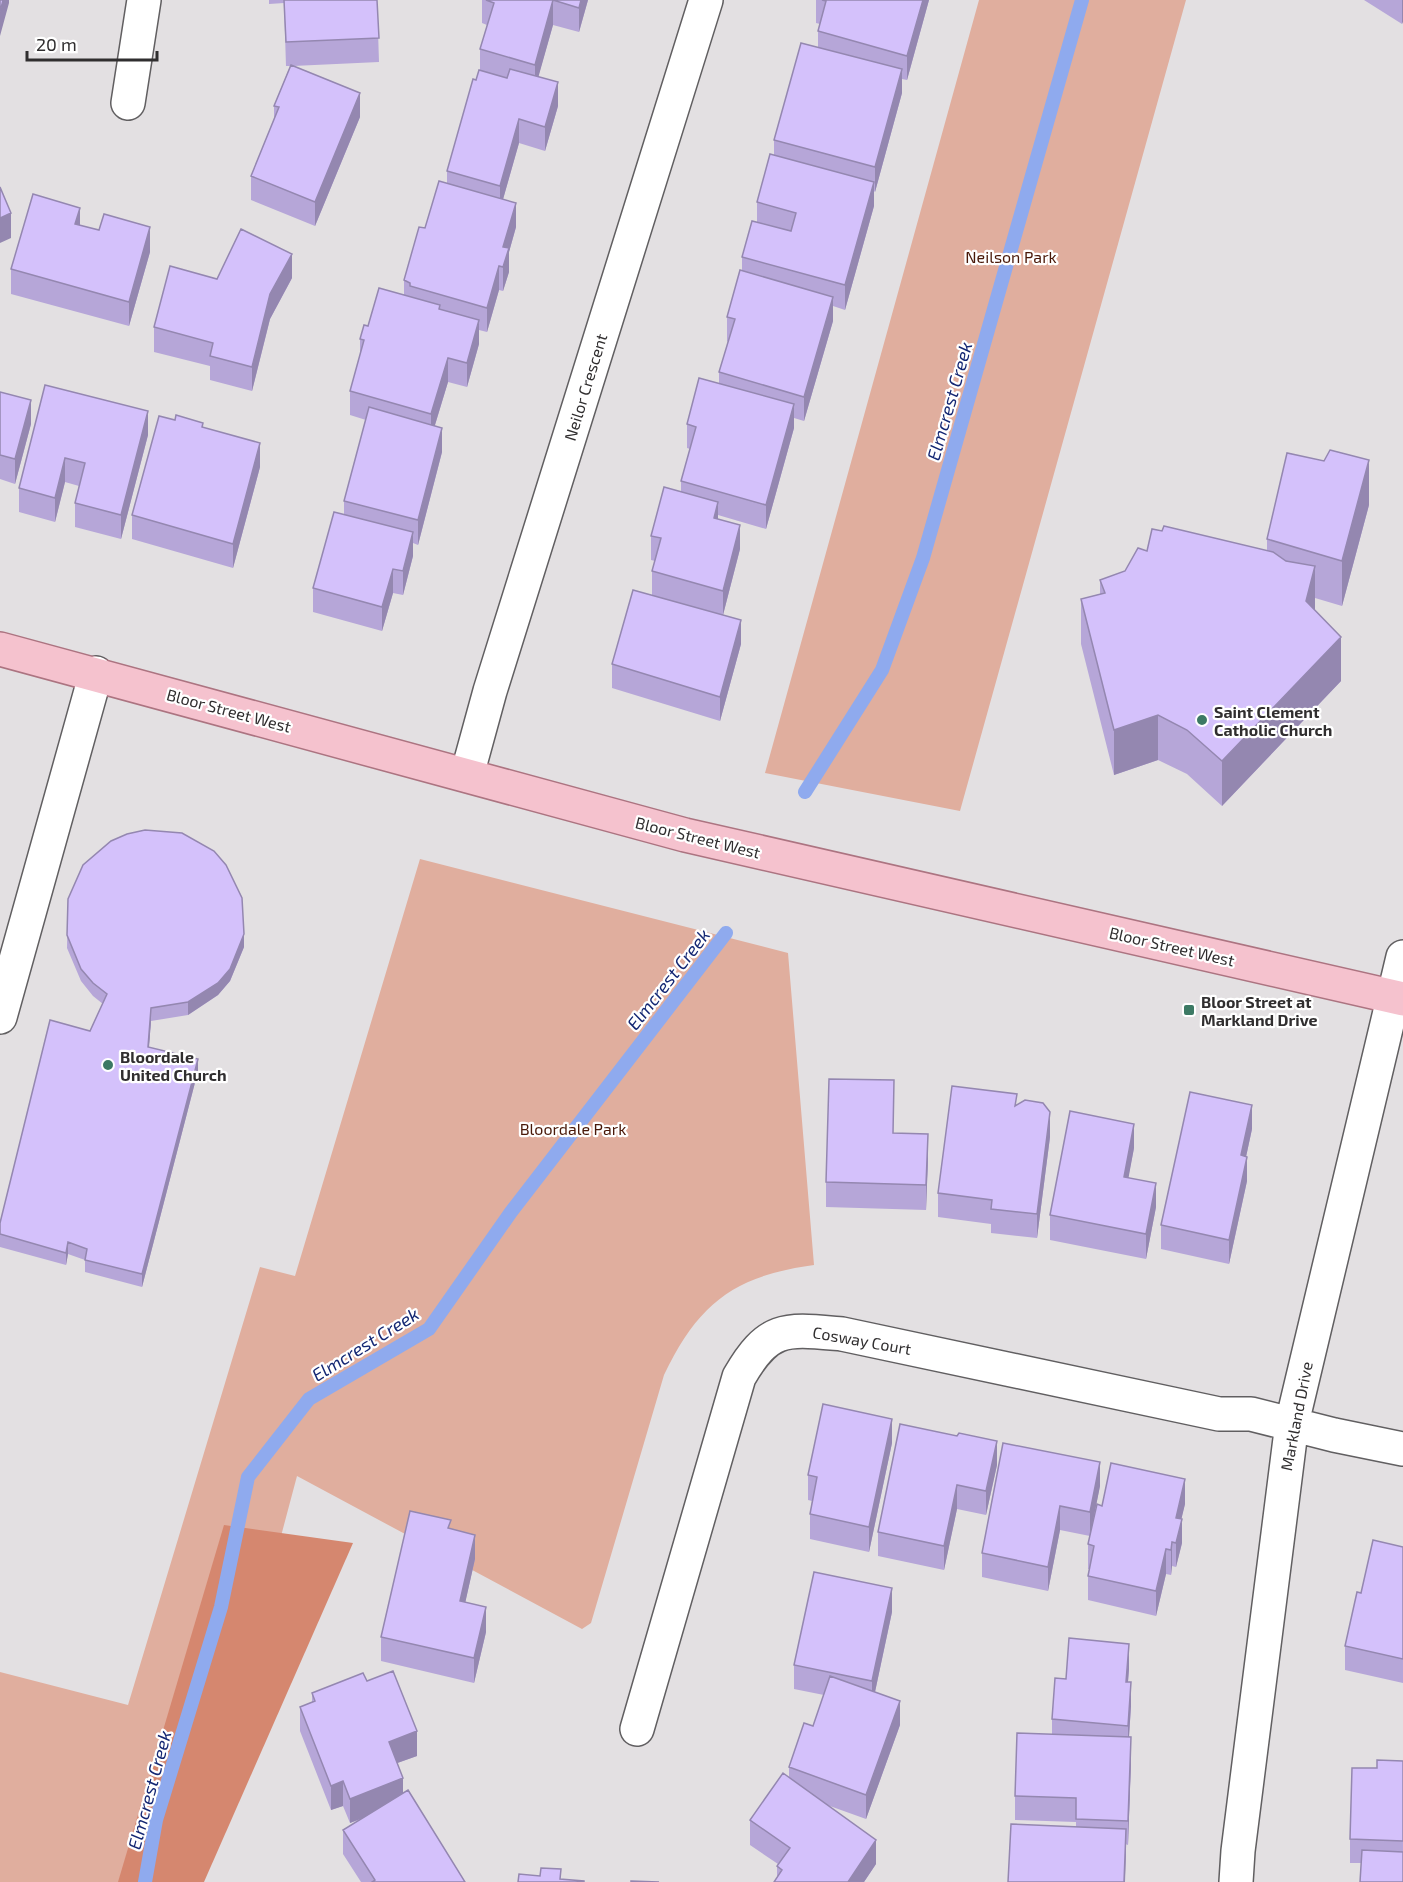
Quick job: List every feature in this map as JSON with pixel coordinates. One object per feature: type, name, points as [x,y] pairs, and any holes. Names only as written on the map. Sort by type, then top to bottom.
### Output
[{"type":"main road","name":"Bloor Street West","points":[[0,649],[96,673],[686,835],[1398,998]]},
{"type":"street","points":[[128,103],[144,0]]},
{"type":"street","name":"Neilor Crescent","points":[[467,775],[493,680],[706,0]]},
{"type":"street","points":[[0,1017],[96,673]]},
{"type":"street","name":"Markland Drive","points":[[1236,1882],[1292,1423],[1398,998],[1403,957]]},
{"type":"street","name":"Cosway Court","points":[[637,1729],[739,1377],[755,1350],[781,1332],[806,1331],[842,1334],[1219,1414],[1251,1414],[1292,1423],[1334,1436],[1403,1449]]},
{"type":"green space","name":"Neilson Park","points":[[979,0],[1186,0],[960,811],[765,773]]},
{"type":"green space","name":"Bloordale Park","points":[[420,859],[788,953],[814,1265],[786,1270],[741,1285],[706,1311],[677,1350],[664,1375],[591,1623],[582,1629],[297,1476],[189,1882],[0,1882],[0,1672],[128,1705],[260,1267],[295,1276]]},
{"type":"shaded area","points":[[224,1525],[353,1543],[204,1882],[118,1882]]},
{"type":"building","points":[[284,0],[377,0],[379,38],[286,42]]},
{"type":"building","points":[[486,0],[553,0],[535,65],[480,49],[494,3]]},
{"type":"building","points":[[553,0],[581,0],[579,8]]},
{"type":"building","points":[[822,0],[923,0],[907,56],[818,31],[826,1]]},
{"type":"building","points":[[801,43],[902,69],[875,167],[774,140]]},
{"type":"building","points":[[291,65],[360,93],[315,202],[251,176],[279,107],[274,106]]},
{"type":"building","points":[[510,69],[558,82],[545,127],[519,119],[500,186],[447,171],[473,79],[476,80],[479,70],[507,78]]},
{"type":"building","points":[[770,154],[874,182],[845,285],[742,257],[752,221],[791,231],[796,213],[757,202]]},
{"type":"building","points":[[439,181],[516,203],[503,247],[509,248],[503,267],[499,266],[487,308],[410,286],[410,283],[404,280],[419,227],[425,228]]},
{"type":"building","points":[[0,187],[11,213],[0,218]]},
{"type":"building","points":[[33,194],[80,208],[75,224],[99,230],[104,214],[150,227],[129,302],[11,269]]},
{"type":"building","points":[[241,229],[292,254],[270,294],[252,367],[210,356],[213,343],[154,327],[170,266],[217,279]]},
{"type":"building","points":[[740,270],[833,297],[804,397],[719,372],[735,319],[727,317]]},
{"type":"building","points":[[379,288],[440,305],[439,309],[479,320],[467,363],[448,358],[431,414],[350,391],[364,340],[360,339],[364,325],[368,326]]},
{"type":"building","points":[[699,378],[794,404],[766,505],[681,481],[696,427],[687,424]]},
{"type":"building","points":[[45,385],[148,411],[121,515],[75,503],[85,463],[65,458],[55,498],[19,488]]},
{"type":"building","points":[[0,392],[31,400],[15,459],[0,455]]},
{"type":"building","points":[[369,407],[442,428],[418,520],[344,501]]},
{"type":"building","points":[[176,415],[203,423],[202,427],[260,443],[233,544],[132,515],[159,416],[175,420]]},
{"type":"building","points":[[1330,450],[1369,460],[1342,561],[1267,539],[1287,453],[1324,461]]},
{"type":"building","points":[[664,487],[718,502],[714,518],[740,525],[723,591],[652,571],[661,538],[651,536]]},
{"type":"building","points":[[334,512],[413,532],[403,571],[393,569],[382,607],[313,588]]},
{"type":"building","name":"Saint Clement Catholic Church","points":[[1164,526],[1273,552],[1286,561],[1315,566],[1306,601],[1341,637],[1222,761],[1187,730],[1158,715],[1114,730],[1081,599],[1105,593],[1100,580],[1125,571],[1138,548],[1147,551],[1152,529],[1162,531]]},
{"type":"building","points":[[633,590],[741,620],[720,697],[612,664]]},
{"type":"building","name":"Bloordale United Church","points":[[145,830],[182,833],[214,851],[226,865],[242,898],[244,934],[230,969],[218,983],[188,1002],[151,1008],[148,1047],[198,1059],[142,1274],[85,1260],[87,1249],[68,1242],[66,1253],[0,1234],[0,1223],[50,1020],[90,1031],[107,994],[81,969],[67,935],[68,899],[83,865],[111,841]]},
{"type":"building","points":[[829,1079],[894,1080],[893,1133],[928,1134],[926,1185],[826,1182]]},
{"type":"building","points":[[952,1086],[1017,1094],[1015,1106],[1025,1100],[1043,1103],[1050,1112],[1037,1214],[991,1209],[992,1200],[938,1193]]},
{"type":"building","points":[[1190,1092],[1252,1105],[1241,1155],[1247,1157],[1229,1240],[1161,1225]]},
{"type":"building","points":[[1070,1111],[1134,1124],[1124,1177],[1156,1183],[1146,1234],[1050,1215]]},
{"type":"building","points":[[823,1404],[892,1419],[869,1527],[810,1514],[817,1477],[808,1475]]},
{"type":"building","points":[[900,1424],[957,1436],[959,1433],[997,1441],[986,1491],[957,1485],[944,1546],[878,1532]]},
{"type":"building","points":[[1003,1443],[1100,1462],[1090,1512],[1060,1506],[1048,1567],[982,1553]]},
{"type":"building","points":[[1111,1463],[1185,1479],[1176,1518],[1182,1519],[1176,1543],[1172,1542],[1171,1550],[1166,1549],[1156,1591],[1088,1576],[1094,1546],[1088,1544],[1097,1504],[1102,1506]]},
{"type":"building","points":[[410,1511],[451,1520],[448,1528],[475,1535],[460,1601],[486,1607],[474,1658],[381,1637]]},
{"type":"building","points":[[1373,1540],[1403,1547],[1403,1659],[1345,1646],[1357,1592],[1361,1593]]},
{"type":"building","points":[[814,1572],[892,1588],[872,1681],[794,1665]]},
{"type":"building","points":[[1069,1638],[1129,1644],[1126,1682],[1131,1682],[1128,1726],[1052,1719],[1055,1678],[1066,1679]]},
{"type":"building","points":[[393,1671],[417,1731],[389,1742],[403,1778],[350,1799],[343,1781],[331,1786],[300,1707],[315,1701],[312,1693],[363,1673],[367,1681]]},
{"type":"building","points":[[830,1676],[900,1701],[866,1795],[789,1767],[804,1723],[813,1726]]},
{"type":"building","points":[[1017,1733],[1131,1737],[1128,1821],[1076,1819],[1076,1798],[1015,1796]]},
{"type":"building","points":[[1377,1760],[1403,1761],[1403,1841],[1350,1839],[1352,1768],[1377,1768]]},
{"type":"building","points":[[783,1773],[876,1840],[848,1882],[774,1882],[782,1870],[777,1866],[790,1848],[750,1820]]},
{"type":"building","points":[[408,1790],[465,1882],[372,1882],[375,1880],[343,1830]]},
{"type":"building","points":[[1011,1824],[1126,1829],[1124,1882],[1008,1882]]},
{"type":"building","points":[[1362,1850],[1403,1852],[1403,1882],[1360,1882]]},
{"type":"building","points":[[541,1868],[561,1869],[560,1879],[584,1882],[518,1882],[519,1874],[540,1876]]},
{"type":"waterway","name":"Elmcrest Creek","points":[[805,792],[882,670],[923,558],[1082,0]]},
{"type":"waterway","name":"Elmcrest Creek","points":[[145,1882],[156,1820],[221,1607],[248,1477],[309,1399],[429,1329],[511,1212],[726,933]]},
{"type":"place","name":"Saint Clement Catholic Church","points":[[1202,720]]},
{"type":"place","name":"Bloor Street at Markland Drive","points":[[1189,1010]]},
{"type":"place","name":"Bloordale United Church","points":[[108,1065]]}]
